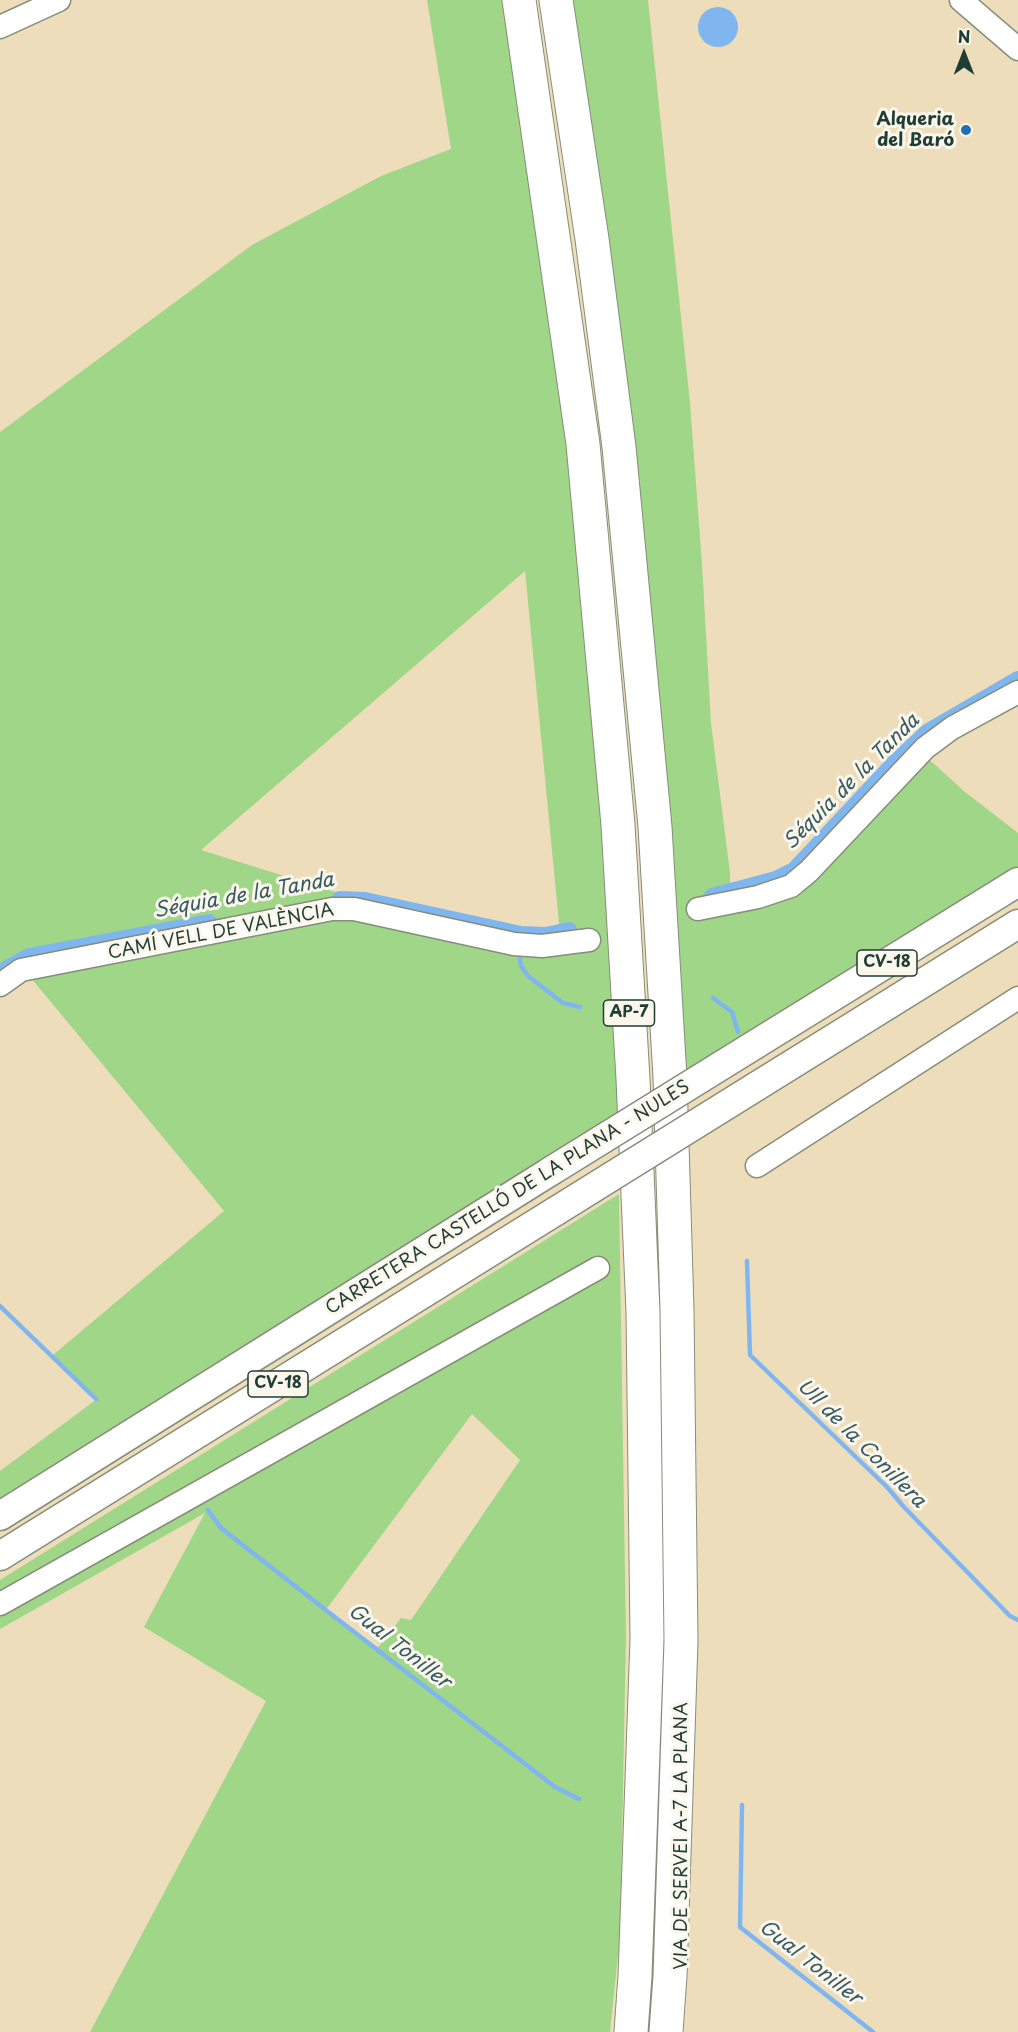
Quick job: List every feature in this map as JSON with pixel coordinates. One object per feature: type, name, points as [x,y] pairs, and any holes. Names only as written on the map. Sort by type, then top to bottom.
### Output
[{"type":"highway","name":"AP-7","points":[[519,0],[583,444],[618,825],[633,1079],[643,1312],[647,1640],[635,1976],[630,2032]]},
{"type":"highway","name":"AP-7","points":[[556,0],[592,239],[617,436],[655,827],[670,1077],[677,1310],[681,1641],[670,1976],[666,2032]]},
{"type":"main road","name":"CARRETERA CASTELLÓ DE LA PLANA - NULES","points":[[0,1516],[1018,882]]},
{"type":"main road","name":"CARRETERA CASTELLÓ DE LA PLANA - NULES","points":[[0,1556],[1018,924]]},
{"type":"street","points":[[0,27],[59,0]]},
{"type":"street","points":[[961,0],[1018,49]]},
{"type":"street","points":[[698,909],[758,897],[791,886],[809,871],[925,748],[952,728],[1018,692]]},
{"type":"street","name":"CAMÍ VELL DE VALÈNCIA","points":[[0,985],[21,970],[332,909],[354,909],[514,944],[542,946],[589,940]]},
{"type":"street","points":[[757,1166],[1018,998]]},
{"type":"street","points":[[0,1604],[598,1268]]},
{"type":"street","name":"VIA DE SERVEI A-7 LA PLANA","points":[[680,2032],[683,1976],[681,1641]]},
{"type":"green space","points":[[427,0],[509,0],[565,393],[626,1115],[0,1506],[0,1471],[97,1399],[53,1355],[224,1211],[31,978],[0,985],[0,432],[252,245],[381,176],[451,149]],"holes":[[[525,571],[561,944],[354,908],[342,894],[201,850]]]},
{"type":"green space","points":[[565,0],[648,0],[690,403],[711,723],[730,873],[730,903],[791,887],[922,753],[965,792],[1018,833],[1018,873],[678,1083]]},
{"type":"green space","points":[[619,1194],[626,1638],[620,1935],[610,2032],[90,2032],[266,1701],[144,1627],[205,1513],[0,1629],[0,1580]],"holes":[[[472,1414],[520,1460],[411,1620],[401,1618],[376,1650],[324,1609],[328,1607]]]},
{"type":"water","points":[[718,7],[726,8],[732,13],[737,19],[737,35],[732,41],[726,46],[718,47],[710,46],[704,41],[699,35],[698,27],[699,19],[704,13],[710,8]]},
{"type":"waterway","name":"Séquia de la Tanda","points":[[712,896],[776,879],[794,870],[895,762],[927,732],[1018,679]]},
{"type":"waterway","name":"Séquia de la Tanda","points":[[340,899],[365,900],[521,934],[546,935],[569,930]]},
{"type":"waterway","name":"Séquia de la Tanda","points":[[7,968],[29,956],[209,922]]},
{"type":"waterway","name":"Ull de la Conillera","points":[[519,954],[521,966],[528,976],[563,1003],[580,1007]]},
{"type":"waterway","name":"Ull de la Conillera","points":[[713,998],[732,1012],[738,1032]]},
{"type":"waterway","name":"Ull de la Conillera","points":[[747,1261],[750,1355],[887,1487],[1010,1616],[1018,1620]]},
{"type":"waterway","name":"Gual Toniller","points":[[0,1306],[96,1399]]},
{"type":"waterway","name":"Gual Toniller","points":[[208,1510],[221,1528],[327,1611],[555,1787],[579,1799]]},
{"type":"waterway","name":"Gual Toniller","points":[[742,1805],[740,1927],[873,2032]]},
{"type":"place","name":"Alqueria del Baró","points":[[966,130]]}]
